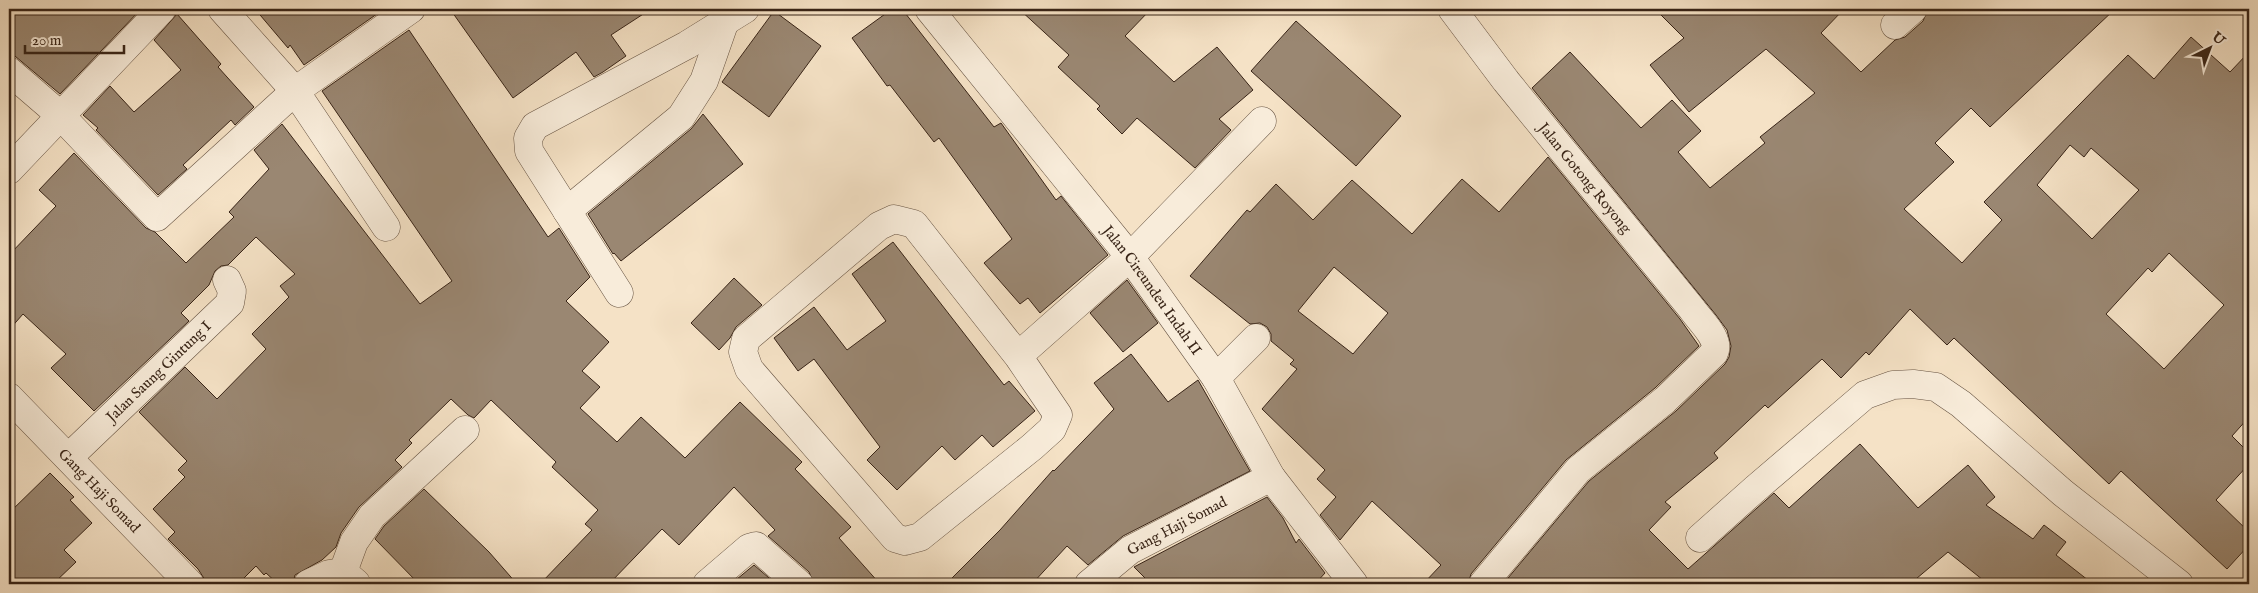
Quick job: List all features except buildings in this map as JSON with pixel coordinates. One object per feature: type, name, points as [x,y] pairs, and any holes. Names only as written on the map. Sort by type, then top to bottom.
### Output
[{"type":"street","points":[[9,170],[162,9]]},
{"type":"street","points":[[222,9],[295,91],[386,227]]},
{"type":"street","points":[[9,71],[60,115],[157,217],[295,91],[410,9]]},
{"type":"street","name":"Jalan Cireundeu Indah II","points":[[929,9],[1029,130],[1130,257],[1216,378],[1271,477],[1354,584]]},
{"type":"street","name":"Jalan Gotong Royong","points":[[1452,9],[1506,81],[1692,309],[1716,341],[1717,348],[1664,400],[1578,470],[1483,584]]},
{"type":"street","points":[[619,292],[529,151],[528,138],[535,126],[687,45],[735,15]]},
{"type":"street","points":[[567,211],[681,117],[704,82],[735,15]]},
{"type":"street","points":[[1018,356],[1130,257],[1262,121]]},
{"type":"street","points":[[894,219],[914,224],[1018,356],[1058,415],[1052,429],[920,537],[905,541],[895,538],[755,376],[749,368],[743,352],[746,339],[879,226],[894,219]]},
{"type":"street","name":"Jalan Saung Gintung I","points":[[69,457],[230,303],[232,291],[227,280]]},
{"type":"street","points":[[1216,378],[1256,338]]},
{"type":"street","points":[[1700,538],[1755,488],[1865,395],[1893,385],[1914,384],[1936,387],[1961,404],[2063,492],[2179,584]]},
{"type":"street","name":"Gang Haji Somad","points":[[9,397],[190,584]]},
{"type":"street","points":[[308,584],[329,574],[350,578],[354,542],[372,516],[465,430]]},
{"type":"street","name":"Gang Haji Somad","points":[[1089,584],[1130,550],[1271,477]]},
{"type":"street","points":[[707,584],[749,548],[756,546],[799,584]]}]
